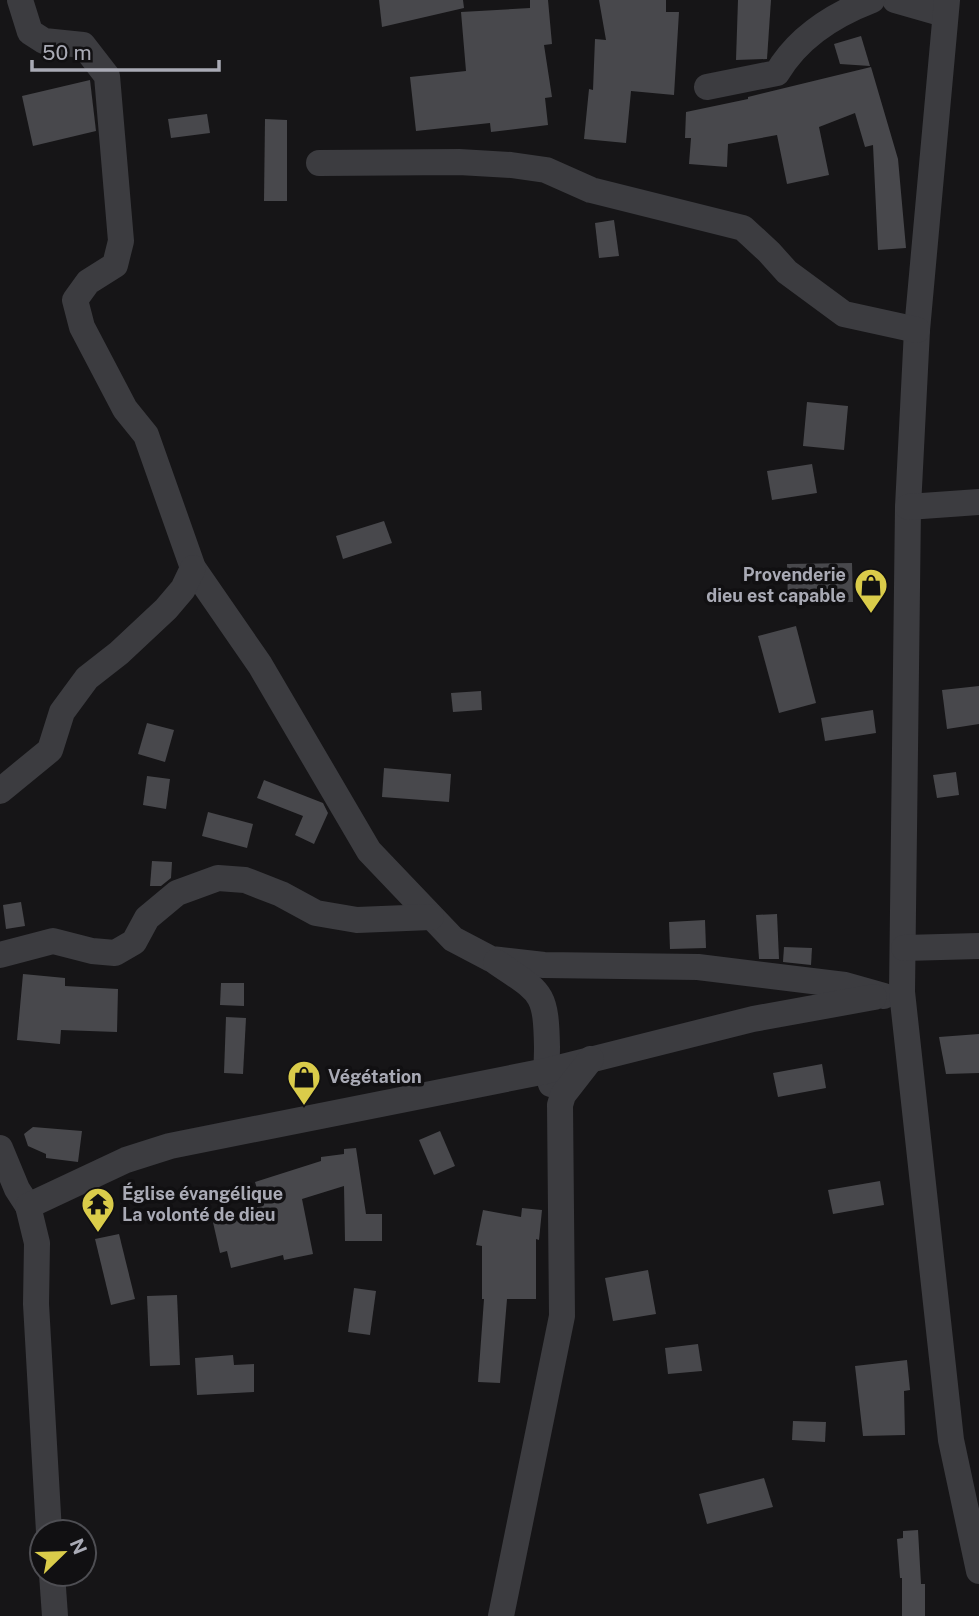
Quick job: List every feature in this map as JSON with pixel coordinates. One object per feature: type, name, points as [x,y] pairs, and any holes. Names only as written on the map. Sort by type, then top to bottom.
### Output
[{"type":"street","points":[[20,0],[30,32],[44,41],[83,45],[107,76],[121,241],[115,265],[88,282],[75,300],[82,327],[125,409],[146,435],[192,568],[260,665],[369,851],[453,939],[491,959],[529,983],[537,992],[546,1009],[546,1072],[554,1090],[563,1095]]},
{"type":"street","points":[[707,87],[776,72],[789,52],[809,34],[848,9],[872,0]]},
{"type":"street","points":[[895,0],[945,7],[917,330],[908,507],[904,948],[893,994],[951,1440],[979,1571]]},
{"type":"street","points":[[319,163],[459,162],[546,170],[591,190],[743,228],[787,272],[844,314],[917,330]]},
{"type":"street","points":[[908,507],[979,502]]},
{"type":"street","points":[[0,791],[50,750],[62,712],[75,693],[87,678],[119,653],[166,609],[183,589],[192,568]]},
{"type":"street","points":[[0,955],[53,941],[92,951],[116,953],[134,942],[147,918],[177,893],[218,878],[245,880],[281,894],[316,913],[357,919],[430,917]]},
{"type":"street","points":[[904,948],[979,946]]},
{"type":"street","points":[[491,959],[557,965],[698,967],[845,985],[893,994]]},
{"type":"street","points":[[28,1206],[126,1160],[170,1146],[546,1072],[753,1019],[893,994]]},
{"type":"street","points":[[501,1616],[562,1315],[560,1105],[563,1095],[591,1059]]},
{"type":"street","points":[[0,1148],[28,1206],[37,1243],[36,1304],[48,1518]]},
{"type":"street","points":[[53,1588],[55,1616]]},
{"type":"building","points":[[379,0],[463,0],[464,8],[382,27]]},
{"type":"building","points":[[530,0],[548,0],[552,44],[544,45],[552,97],[545,98],[548,125],[491,132],[490,123],[416,131],[410,77],[466,71],[461,12],[530,8]]},
{"type":"building","points":[[599,0],[666,0],[666,12],[679,12],[674,95],[631,91],[626,143],[584,139],[589,89],[593,90],[595,39],[606,40]]},
{"type":"building","points":[[738,0],[771,0],[767,59],[736,60]]},
{"type":"building","points":[[861,36],[870,66],[840,64],[834,44]]},
{"type":"building","points":[[871,67],[898,159],[906,248],[878,250],[873,145],[865,147],[855,113],[819,127],[829,175],[787,184],[777,135],[728,144],[727,167],[689,164],[691,138],[685,138],[686,112]]},
{"type":"building","points":[[90,80],[96,131],[33,146],[22,96]]},
{"type":"building","points":[[207,114],[210,133],[171,138],[168,119]]},
{"type":"building","points":[[265,119],[287,120],[287,201],[264,201]]},
{"type":"building","points":[[614,220],[619,256],[599,258],[595,223]]},
{"type":"building","points":[[807,402],[848,406],[844,450],[803,446]]},
{"type":"building","points":[[812,464],[817,493],[772,500],[767,471]]},
{"type":"building","points":[[384,521],[392,543],[343,559],[336,536]]},
{"type":"building","points":[[852,563],[853,602],[788,603],[787,564]]},
{"type":"building","points":[[796,626],[816,703],[779,713],[758,636]]},
{"type":"building","points":[[979,686],[979,724],[947,729],[942,690]]},
{"type":"building","points":[[481,691],[482,710],[453,712],[451,693]]},
{"type":"building","points":[[873,710],[876,733],[825,741],[821,718]]},
{"type":"building","points":[[147,723],[174,730],[165,762],[138,754]]},
{"type":"building","points":[[384,768],[451,774],[449,802],[382,797]]},
{"type":"building","points":[[956,772],[959,795],[937,798],[933,775]]},
{"type":"building","points":[[147,776],[170,779],[166,809],[143,805]]},
{"type":"building","points":[[264,780],[323,803],[328,813],[314,844],[295,835],[303,816],[257,798]]},
{"type":"building","points":[[208,812],[253,824],[247,848],[202,836]]},
{"type":"building","points":[[152,861],[172,862],[171,878],[161,886],[150,886]]},
{"type":"building","points":[[21,902],[25,926],[6,929],[3,905]]},
{"type":"building","points":[[777,914],[779,959],[759,959],[756,915]]},
{"type":"building","points":[[705,920],[706,948],[670,949],[669,922]]},
{"type":"building","points":[[784,947],[812,948],[811,965],[783,962]]},
{"type":"building","points":[[23,974],[65,978],[65,986],[118,989],[117,1032],[61,1030],[60,1044],[17,1040]]},
{"type":"building","points":[[221,983],[244,983],[244,1006],[220,1005]]},
{"type":"building","points":[[226,1017],[246,1018],[243,1074],[224,1073]]},
{"type":"building","points":[[979,1034],[979,1073],[946,1074],[939,1037]]},
{"type":"building","points":[[822,1064],[826,1088],[778,1097],[773,1073]]},
{"type":"building","points":[[33,1127],[82,1131],[78,1162],[46,1158],[46,1154],[28,1146],[24,1134]]},
{"type":"building","points":[[440,1131],[455,1166],[434,1175],[419,1140]]},
{"type":"building","points":[[356,1148],[366,1214],[382,1214],[382,1241],[345,1241],[344,1186],[302,1199],[313,1254],[284,1260],[283,1255],[231,1268],[227,1251],[220,1253],[212,1218],[262,1206],[255,1182],[321,1161],[321,1157],[344,1154],[344,1149]]},
{"type":"building","points":[[880,1181],[884,1205],[833,1214],[828,1190]]},
{"type":"building","points":[[522,1208],[542,1210],[539,1240],[536,1239],[536,1299],[507,1299],[500,1383],[478,1382],[484,1299],[482,1246],[476,1245],[483,1210],[521,1217]]},
{"type":"building","points":[[119,1234],[135,1299],[111,1305],[95,1239]]},
{"type":"building","points":[[648,1270],[656,1314],[613,1321],[605,1278]]},
{"type":"building","points":[[354,1288],[376,1291],[370,1335],[348,1332]]},
{"type":"building","points":[[177,1295],[180,1365],[150,1366],[147,1296]]},
{"type":"building","points":[[698,1344],[702,1371],[668,1374],[665,1348]]},
{"type":"building","points":[[233,1355],[234,1365],[254,1364],[254,1392],[197,1395],[195,1358]]},
{"type":"building","points":[[907,1360],[910,1390],[904,1391],[905,1435],[863,1436],[855,1366]]},
{"type":"building","points":[[793,1421],[826,1422],[825,1442],[792,1440]]},
{"type":"building","points":[[764,1478],[773,1507],[707,1524],[699,1494]]},
{"type":"building","points":[[918,1530],[921,1584],[925,1584],[925,1616],[902,1616],[902,1578],[897,1539],[903,1538],[903,1531]]},
{"type":"place","name":"Provenderie dieu est capable","points":[[871,615]]},
{"type":"place","name":"Végétation","points":[[304,1107]]},
{"type":"place","name":"Église évangélique La volonté de dieu","points":[[98,1234]]}]
